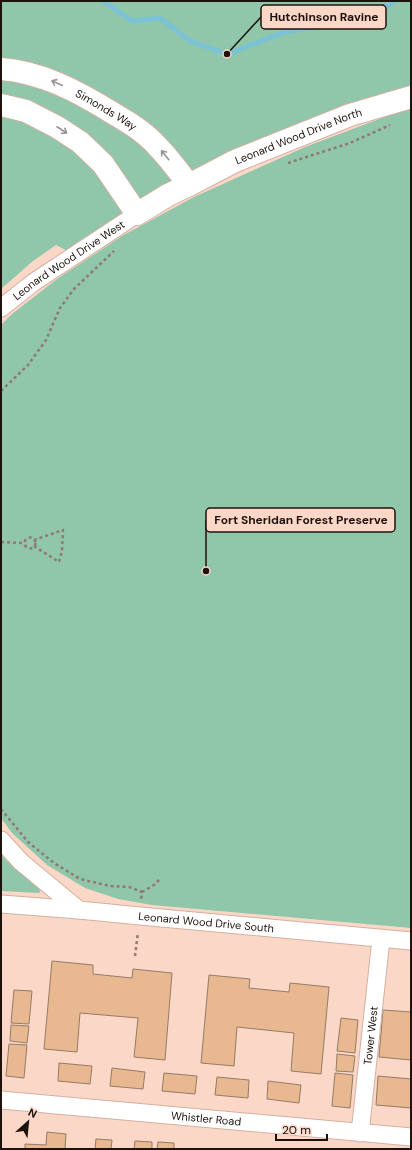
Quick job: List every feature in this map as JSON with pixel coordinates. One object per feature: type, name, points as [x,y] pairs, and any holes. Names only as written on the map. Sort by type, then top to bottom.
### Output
[{"type":"street","name":"Simonds Way","points":[[1,69],[18,70],[54,81],[91,100],[136,127],[158,147],[189,185]]},
{"type":"street","name":"Leonard Wood Drive North","points":[[137,214],[168,195],[235,160],[350,115],[411,97]]},
{"type":"street","points":[[1,105],[26,111],[57,127],[80,142],[103,164],[137,214]]},
{"type":"street","name":"Leonard Wood Drive West","points":[[1,308],[34,282],[137,214]]},
{"type":"street","points":[[1,840],[21,862],[79,910]]},
{"type":"street","name":"Leonard Wood Drive South","points":[[1,904],[411,941]]},
{"type":"street","name":"Tower West","points":[[360,1133],[381,939]]},
{"type":"street","name":"Whistler Road","points":[[1,1100],[411,1138]]},
{"type":"path","points":[[283,164],[350,143],[390,125]]},
{"type":"path","points":[[1,391],[28,364],[46,340],[60,308],[74,289],[116,249]]},
{"type":"path","points":[[24,543],[28,538],[32,538],[34,540],[63,530],[62,551],[59,562],[34,546]]},
{"type":"path","points":[[34,540],[34,546]]},
{"type":"path","points":[[1,542],[24,543]]},
{"type":"path","points":[[24,543],[28,548],[32,548],[34,546]]},
{"type":"path","points":[[1,809],[28,842],[54,863],[80,879],[110,886],[129,887],[142,892]]},
{"type":"path","points":[[142,892],[154,885],[161,878]]},
{"type":"path","points":[[135,956],[142,892]]},
{"type":"green space","points":[[1,1],[411,1],[411,97],[235,161],[75,255],[56,245],[33,261],[1,289]]},
{"type":"green space","points":[[411,107],[411,928],[152,905],[118,899],[85,888],[47,865],[12,833],[1,818],[1,325],[12,314],[57,279],[122,236],[194,197],[305,147]]},
{"type":"green space","points":[[1,854],[7,861],[39,887],[39,893],[1,891]]},
{"type":"building","points":[[52,961],[93,965],[93,974],[132,978],[133,969],[172,973],[165,1060],[134,1057],[138,1018],[80,1013],[77,1052],[44,1049]]},
{"type":"building","points":[[209,975],[250,979],[249,988],[289,992],[290,983],[329,987],[321,1074],[291,1071],[294,1033],[237,1027],[234,1066],[201,1063]]},
{"type":"building","points":[[14,990],[32,991],[29,1024],[11,1023]]},
{"type":"building","points":[[383,1010],[411,1012],[411,1060],[379,1057]]},
{"type":"building","points":[[341,1018],[358,1020],[355,1053],[337,1051]]},
{"type":"building","points":[[11,1025],[29,1026],[27,1043],[10,1041]]},
{"type":"building","points":[[9,1044],[27,1045],[24,1078],[6,1076]]},
{"type":"building","points":[[337,1054],[355,1056],[353,1072],[336,1071]]},
{"type":"building","points":[[59,1063],[92,1066],[90,1084],[58,1081]]},
{"type":"building","points":[[112,1068],[145,1072],[143,1089],[110,1086]]},
{"type":"building","points":[[164,1073],[197,1076],[195,1094],[162,1091]]},
{"type":"building","points":[[335,1073],[353,1075],[350,1108],[332,1106]]},
{"type":"building","points":[[378,1076],[411,1079],[411,1108],[376,1105]]},
{"type":"building","points":[[217,1077],[249,1080],[248,1098],[215,1095]]},
{"type":"building","points":[[268,1081],[301,1085],[299,1103],[267,1099]]},
{"type":"building","points":[[47,1132],[66,1134],[65,1149],[25,1149],[25,1144],[46,1145]]},
{"type":"building","points":[[96,1139],[112,1140],[111,1149],[95,1149]]},
{"type":"building","points":[[135,1141],[152,1142],[152,1149],[134,1149]]},
{"type":"building","points":[[158,1142],[174,1143],[174,1149],[157,1149]]},
{"type":"waterway","points":[[103,1],[132,21],[160,18],[190,41],[227,54],[285,32],[314,27],[353,10],[388,6],[395,1]]},
{"type":"place","name":"Hutchinson Ravine","points":[[227,54]]},
{"type":"place","name":"Fort Sheridan Forest Preserve","points":[[206,571]]}]
